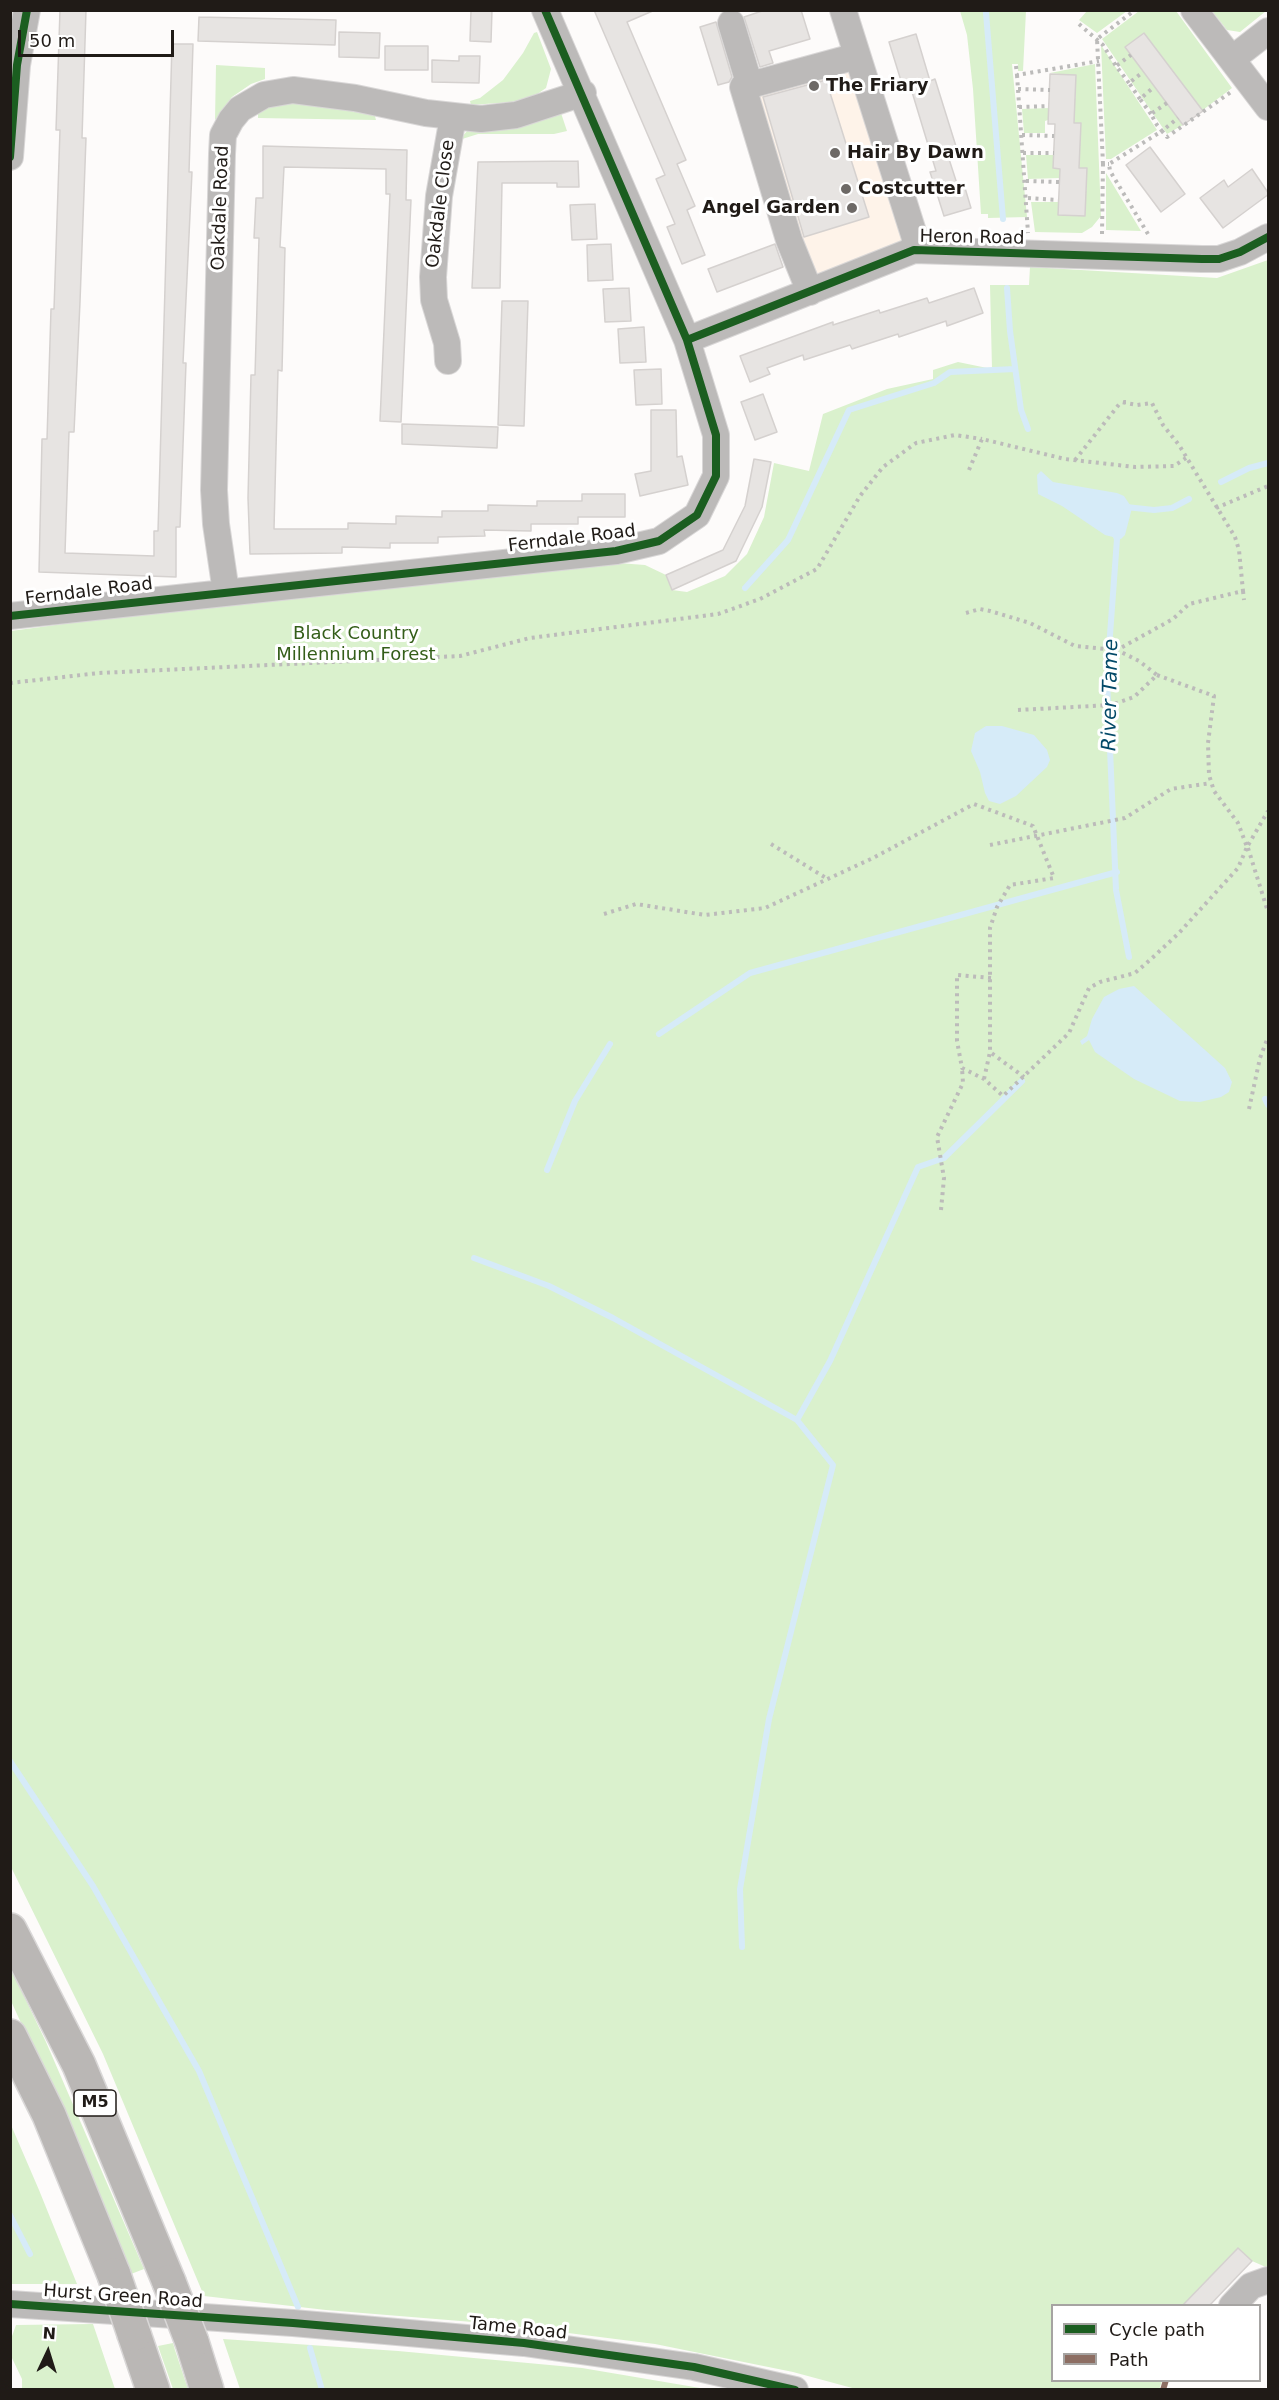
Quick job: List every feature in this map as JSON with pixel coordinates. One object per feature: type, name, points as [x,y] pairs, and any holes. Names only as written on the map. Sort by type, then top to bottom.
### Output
[{"type":"highway","name":"M5","points":[[10,1930],[80,2065],[169,2282],[207,2390]]},
{"type":"highway","name":"M5","points":[[10,2036],[49,2115],[114,2275],[153,2390]]},
{"type":"street","points":[[10,157],[17,65],[27,10]]},
{"type":"street","name":"Ferndale Road","points":[[11,615],[616,551],[659,541],[697,514],[716,476],[716,435],[687,340],[545,10]]},
{"type":"street","points":[[843,10],[915,238],[914,250]]},
{"type":"street","points":[[1194,10],[1269,107]]},
{"type":"street","points":[[731,23],[750,86]]},
{"type":"street","points":[[1232,60],[1269,31]]},
{"type":"street","points":[[810,291],[789,240],[744,87],[857,56]]},
{"type":"street","name":"Oakdale Road","points":[[226,592],[216,524],[214,490],[223,135],[240,109],[264,95],[293,90],[366,100],[453,117],[481,119],[516,115],[582,93]]},
{"type":"street","name":"Oakdale Close","points":[[448,361],[446,333],[434,300],[433,277],[439,196],[453,117]]},
{"type":"street","name":"Heron Road","points":[[687,340],[914,250],[1202,259],[1219,258],[1240,252],[1269,237]]},
{"type":"street","points":[[1234,2304],[1251,2286],[1269,2280]]},
{"type":"street","name":"Hurst Green Road","points":[[10,2304],[235,2320]]},
{"type":"street","name":"Tame Road","points":[[235,2320],[524,2343],[694,2367],[795,2390]]},
{"type":"path","points":[[1097,39],[1135,10]]},
{"type":"path","points":[[1079,24],[1097,39],[1167,137],[1238,87]]},
{"type":"path","points":[[1097,39],[1103,164],[1102,234]]},
{"type":"path","points":[[1116,66],[1131,55]]},
{"type":"path","points":[[1017,75],[1099,61]]},
{"type":"path","points":[[1016,66],[1028,198],[1028,236]]},
{"type":"path","points":[[1128,83],[1143,72]]},
{"type":"path","points":[[1140,99],[1154,87]]},
{"type":"path","points":[[1018,89],[1050,90]]},
{"type":"path","points":[[1150,114],[1167,103]]},
{"type":"path","points":[[1019,107],[1049,106]]},
{"type":"path","points":[[1103,164],[1109,164],[1178,118]]},
{"type":"path","points":[[1022,135],[1054,135]]},
{"type":"path","points":[[1023,153],[1054,153]]},
{"type":"path","points":[[1109,164],[1110,171],[1148,234]]},
{"type":"path","points":[[1026,181],[1059,182]]},
{"type":"path","points":[[1028,198],[1058,200]]},
{"type":"path","points":[[1074,460],[1124,402],[1137,405],[1152,402],[1163,425],[1231,530],[1239,550],[1244,600]]},
{"type":"path","points":[[10,683],[99,673],[460,656],[530,638],[718,614],[760,599],[817,568],[860,496],[883,467],[916,444],[955,435],[1074,460],[1155,467],[1174,466],[1186,458]]},
{"type":"path","points":[[969,471],[982,439]]},
{"type":"path","points":[[1216,508],[1269,486]]},
{"type":"path","points":[[1117,651],[1173,619],[1189,604],[1243,591]]},
{"type":"path","points":[[966,613],[980,609],[990,610],[1030,623],[1075,646],[1117,651],[1139,661],[1158,675],[1214,696],[1207,759],[1211,783],[1238,823],[1269,912]]},
{"type":"path","points":[[1018,710],[1073,709],[1111,705],[1134,697],[1158,675]]},
{"type":"path","points":[[990,845],[1125,818],[1171,789],[1211,783]]},
{"type":"path","points":[[604,914],[636,904],[705,915],[765,908],[974,804],[1033,826],[1054,878],[1010,885],[997,907],[990,928],[990,1052],[984,1079]]},
{"type":"path","points":[[962,1068],[984,1079],[1003,1096],[1069,1033],[1089,988],[1100,981],[1135,973],[1238,867],[1247,847],[1269,811]]},
{"type":"path","points":[[771,844],[827,879]]},
{"type":"path","points":[[941,1210],[943,1164],[937,1137],[963,1083],[957,1041],[957,975],[991,978]]},
{"type":"path","points":[[1249,1109],[1260,1058],[1269,1037]]},
{"type":"path","points":[[990,1052],[1024,1077]]},
{"type":"shaded area","points":[[857,56],[915,241],[810,292],[743,87]]},
{"type":"green space","points":[[960,11],[1026,11],[1023,71],[1018,71],[1018,64],[1012,64],[1027,217],[988,218],[988,214],[981,214],[973,89],[967,35]]},
{"type":"green space","points":[[1087,11],[1127,11],[1097,33],[1079,20]]},
{"type":"green space","points":[[1139,11],[1176,11],[1232,88],[1183,125],[1167,134],[1102,39]]},
{"type":"green space","points":[[1212,11],[1266,11],[1240,32],[1227,30]]},
{"type":"green space","points":[[537,32],[551,69],[546,88],[533,97],[512,102],[471,105],[470,101],[480,98],[503,80],[523,53],[534,33]]},
{"type":"green space","points":[[1101,45],[1157,130],[1111,159],[1106,159]]},
{"type":"green space","points":[[1095,64],[1101,216],[1092,227],[1082,233],[1035,232],[1031,202],[1059,202],[1058,215],[1085,216],[1087,169],[1079,168],[1081,124],[1074,123],[1076,76],[1050,73]]},
{"type":"green space","points":[[216,65],[265,68],[265,79],[251,84],[232,97],[215,120]]},
{"type":"green space","points":[[270,101],[373,109],[376,120],[258,118],[258,106]]},
{"type":"green space","points":[[1049,108],[1048,120],[1045,121],[1045,133],[1024,133],[1022,109]]},
{"type":"green space","points":[[561,113],[567,131],[554,134],[478,134],[459,140],[469,129]]},
{"type":"green space","points":[[1026,155],[1054,155],[1060,169],[1060,178],[1028,179]]},
{"type":"green space","points":[[1106,173],[1141,231],[1106,230]]},
{"type":"green space","name":"Black Country Millennium Forest","points":[[1268,260],[1268,2268],[1252,2261],[1238,2248],[1185,2304],[1051,2304],[1051,2382],[1162,2382],[1159,2390],[856,2389],[793,2372],[655,2344],[497,2324],[326,2310],[204,2296],[103,2054],[11,1867],[11,631],[204,605],[618,563],[645,565],[666,575],[672,590],[687,592],[725,576],[747,554],[764,517],[774,463],[809,471],[823,414],[887,389],[933,379],[933,370],[958,362],[992,369],[990,285],[1029,285],[1030,267],[1217,278]]},
{"type":"green space","points":[[11,1969],[46,2042],[144,2269],[131,2274],[96,2187],[11,2001]]},
{"type":"green space","points":[[11,2125],[39,2190],[77,2284],[11,2284]]},
{"type":"green space","points":[[93,2324],[115,2389],[22,2389],[22,2379],[11,2356],[11,2339],[16,2325]]},
{"type":"green space","points":[[223,2339],[398,2351],[582,2368],[706,2389],[240,2389]]},
{"type":"green space","points":[[173,2343],[188,2389],[173,2389],[158,2346]]},
{"type":"water","points":[[1041,471],[1053,482],[1124,496],[1132,508],[1125,535],[1121,539],[1105,535],[1062,506],[1038,494],[1037,475]]},
{"type":"water","points":[[986,726],[1002,726],[1034,735],[1047,750],[1050,760],[1047,767],[1016,796],[1000,804],[989,801],[971,751],[975,733]]},
{"type":"water","points":[[1134,986],[1225,1068],[1232,1082],[1229,1092],[1221,1097],[1200,1102],[1180,1101],[1134,1079],[1095,1052],[1089,1040],[1082,1045],[1080,1041],[1087,1036],[1092,1019],[1104,997],[1119,989]]},
{"type":"building","points":[[60,10],[86,10],[82,138],[86,138],[80,302],[74,432],[69,432],[65,553],[154,556],[154,531],[158,531],[172,44],[193,44],[189,172],[192,172],[183,363],[186,363],[180,527],[176,527],[176,577],[39,572],[42,439],[47,439],[51,309],[54,309],[60,130],[56,130]]},
{"type":"building","points":[[471,10],[492,10],[491,42],[470,41]]},
{"type":"building","points":[[594,10],[655,10],[627,22],[686,160],[677,164],[695,206],[687,210],[705,255],[682,264],[667,227],[675,224],[656,179],[665,175]]},
{"type":"building","points":[[765,10],[801,10],[810,39],[769,51],[773,63],[760,67],[744,17]]},
{"type":"building","points":[[199,17],[336,20],[335,45],[198,41]]},
{"type":"building","points":[[716,22],[732,77],[729,82],[718,85],[700,27]]},
{"type":"building","points":[[339,32],[380,33],[379,58],[339,57]]},
{"type":"building","points":[[1144,33],[1203,111],[1183,125],[1125,47]]},
{"type":"building","points":[[916,34],[930,81],[935,79],[959,156],[949,159],[959,190],[965,188],[971,208],[944,216],[930,172],[936,171],[909,82],[902,84],[889,42]]},
{"type":"building","points":[[385,46],[428,46],[428,70],[385,70]]},
{"type":"building","points":[[459,56],[480,56],[479,83],[432,82],[432,60],[459,61]]},
{"type":"building","points":[[1050,74],[1076,75],[1074,123],[1081,123],[1079,168],[1087,168],[1085,216],[1058,215],[1060,169],[1053,168],[1055,124],[1048,124]]},
{"type":"building","points":[[826,80],[869,217],[804,237],[763,97]]},
{"type":"building","points":[[263,146],[407,150],[406,200],[411,200],[401,422],[380,421],[390,194],[386,194],[386,169],[284,167],[280,247],[285,248],[282,371],[278,370],[274,529],[348,529],[348,523],[396,524],[396,516],[442,517],[442,511],[488,511],[488,505],[537,506],[537,501],[582,501],[582,494],[625,494],[625,517],[578,517],[578,524],[531,524],[531,531],[484,530],[485,536],[438,537],[438,543],[390,543],[390,548],[342,547],[342,553],[250,554],[248,498],[251,375],[255,375],[259,238],[254,238],[256,198],[263,198]]},
{"type":"building","points":[[1150,147],[1185,194],[1161,212],[1126,165]]},
{"type":"building","points":[[578,161],[579,187],[557,187],[557,183],[502,183],[500,288],[472,288],[478,162]]},
{"type":"building","points":[[1252,169],[1269,194],[1223,228],[1200,198],[1224,180],[1228,187]]},
{"type":"building","points":[[595,204],[597,239],[572,240],[570,205]]},
{"type":"building","points":[[611,244],[613,280],[588,281],[587,245]]},
{"type":"building","points":[[775,244],[783,267],[717,292],[708,269]]},
{"type":"building","points":[[629,288],[631,321],[605,322],[603,289]]},
{"type":"building","points":[[974,288],[983,313],[947,326],[946,321],[899,337],[898,334],[852,349],[850,345],[804,360],[803,355],[767,368],[770,374],[750,382],[740,356],[833,322],[833,325],[927,298],[929,303]]},
{"type":"building","points":[[502,301],[528,301],[524,426],[498,425]]},
{"type":"building","points":[[644,327],[646,362],[620,363],[618,329]]},
{"type":"building","points":[[661,369],[662,404],[636,405],[634,370]]},
{"type":"building","points":[[763,394],[777,432],[755,440],[741,402]]},
{"type":"building","points":[[651,410],[676,410],[677,457],[682,456],[688,485],[640,496],[635,474],[651,471]]},
{"type":"building","points":[[402,424],[498,427],[497,448],[402,444]]},
{"type":"building","points":[[754,459],[771,462],[762,507],[736,561],[672,590],[666,575],[723,550],[745,506]]},
{"type":"building","points":[[1238,2248],[1252,2261],[1211,2304],[1184,2304]]},
{"type":"waterway","name":"River Tame","points":[[986,13],[1003,219]]},
{"type":"waterway","name":"River Tame","points":[[1007,288],[1010,331],[1021,410],[1028,429]]},
{"type":"waterway","points":[[745,588],[788,540],[849,410],[934,383],[950,372],[1015,369]]},
{"type":"waterway","points":[[1221,482],[1249,468],[1268,463]]},
{"type":"waterway","points":[[1126,507],[1154,510],[1172,508],[1189,499]]},
{"type":"waterway","name":"River Tame","points":[[1114,532],[1117,539],[1107,676],[1116,890],[1129,957]]},
{"type":"waterway","points":[[659,1034],[750,973],[1117,872]]},
{"type":"waterway","points":[[547,1170],[575,1101],[610,1044]]},
{"type":"waterway","points":[[742,1947],[740,1889],[769,1719],[833,1465],[797,1420],[830,1361],[918,1167],[944,1158],[1022,1081]]},
{"type":"waterway","name":"River Tame","points":[[1265,1099],[1268,1105]]},
{"type":"waterway","points":[[474,1258],[549,1286],[613,1318],[797,1420]]},
{"type":"waterway","points":[[10,1761],[93,1886],[199,2071],[298,2307]]},
{"type":"waterway","points":[[10,2215],[30,2254]]},
{"type":"waterway","points":[[310,2348],[322,2390]]},
{"type":"marked path","points":[[1163,2390],[1165,2382]]},
{"type":"cycle path","points":[[10,157],[17,65],[27,10]]},
{"type":"cycle path","points":[[10,616],[616,551],[659,541],[697,515],[716,476],[716,435],[687,340],[545,10]]},
{"type":"cycle path","points":[[687,340],[914,250],[1219,259],[1240,252],[1268,237]]},
{"type":"cycle path","points":[[10,2304],[293,2323],[524,2343],[694,2367],[795,2390]]},
{"type":"place","name":"The Friary","points":[[814,86]]},
{"type":"place","name":"Hair By Dawn","points":[[835,153]]},
{"type":"place","name":"Costcutter","points":[[846,189]]},
{"type":"place","name":"Angel Garden","points":[[852,208]]}]
